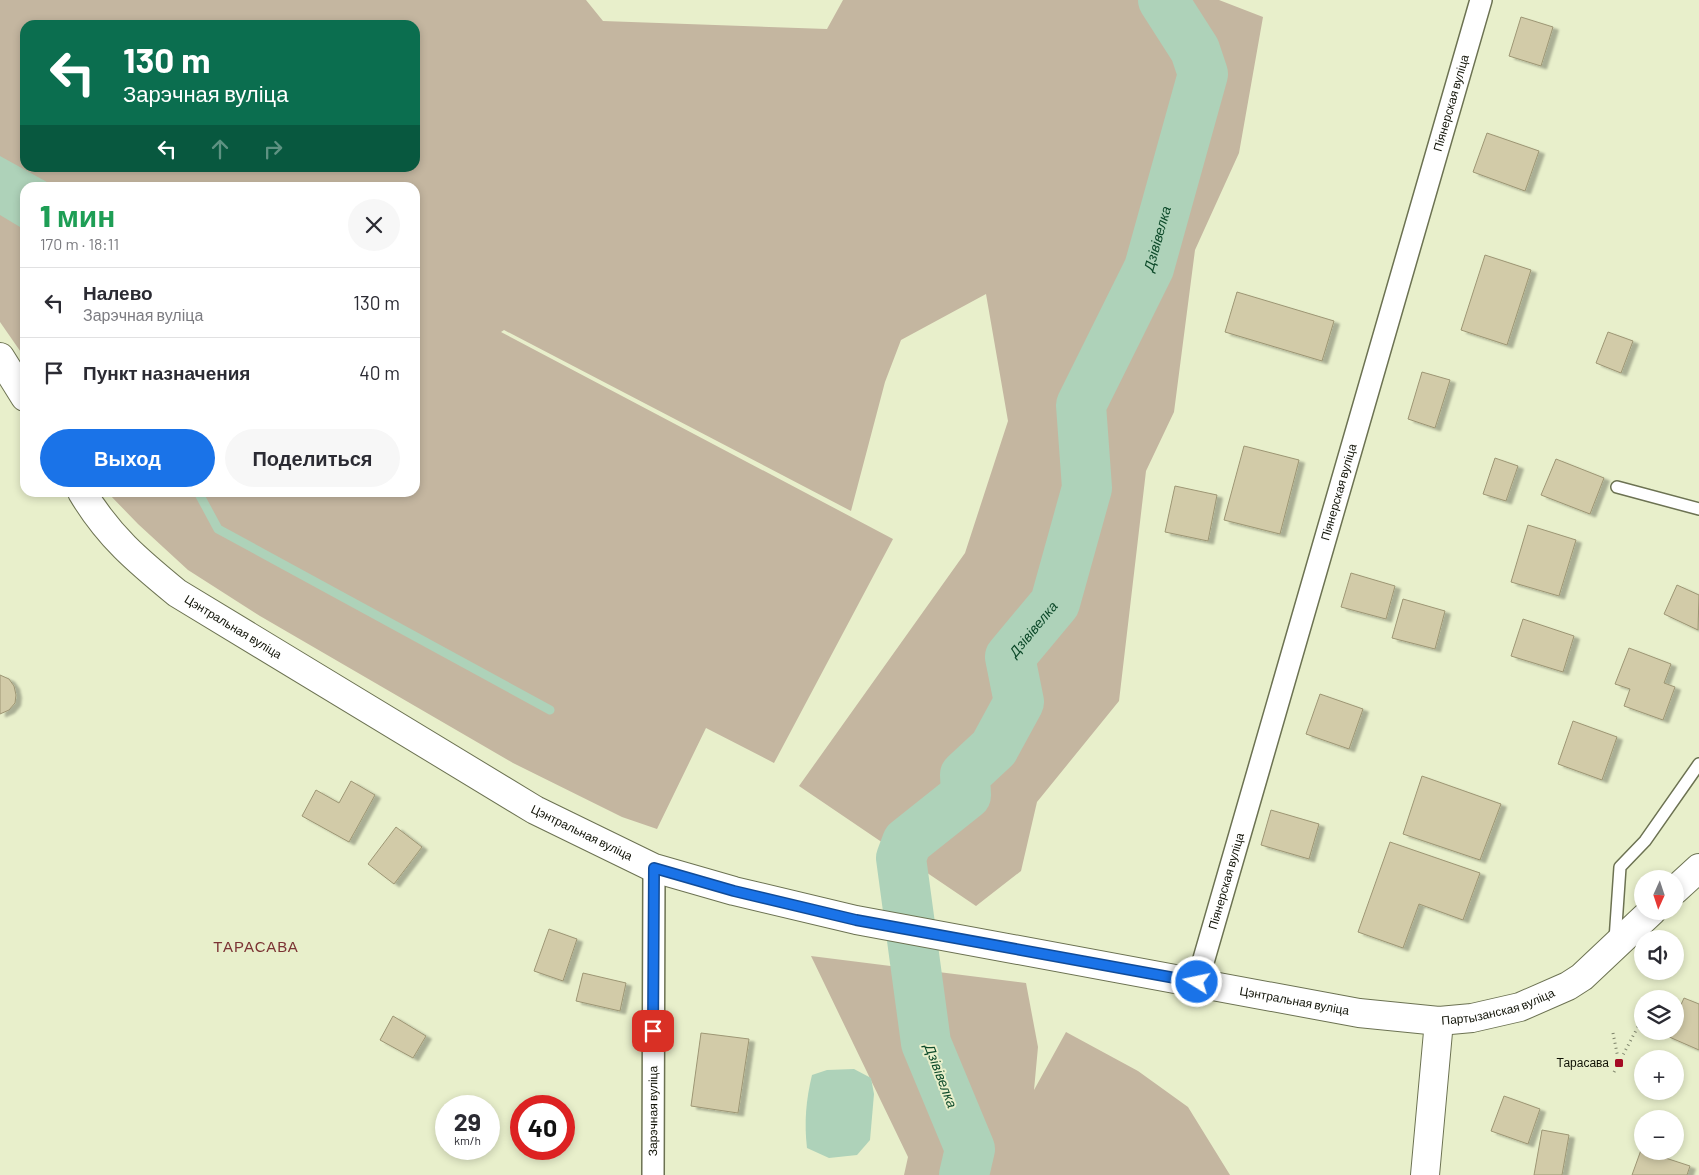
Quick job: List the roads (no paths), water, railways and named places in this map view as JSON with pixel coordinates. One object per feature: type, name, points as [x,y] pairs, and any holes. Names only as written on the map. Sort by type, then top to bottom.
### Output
[{"type":"street","name":"Піянерская вуліца","points":[[1197,982],[1481,0]]},
{"type":"street","points":[[0,357],[20,389]]},
{"type":"street","name":"Цэнтральная вуліца","points":[[85,497],[99,520],[117,540],[135,558],[177,593],[535,810],[654,868],[734,891],[856,920],[968,942],[1197,982],[1359,1013],[1439,1021]]},
{"type":"street","name":"Зарэчная вуліца","points":[[653,1175],[654,868]]},
{"type":"street","points":[[1684,882],[1699,868]]},
{"type":"street","name":"Партызанская вуліца","points":[[1425,1175],[1439,1021],[1500,1012],[1550,996],[1582,977],[1642,920]]},
{"type":"lane","points":[[1617,487],[1699,509]]},
{"type":"lane","points":[[1615,946],[1620,866],[1645,841],[1699,764]]},
{"type":"waterway","name":"Дзівівелка","points":[[964,1175],[970,1149],[926,1043],[901,858],[907,842],[966,795],[965,775],[994,748],[1019,702],[1010,657],[1055,603],[1087,488],[1081,405],[1149,268],[1203,74],[1195,50],[1163,0]]},
{"type":"waterway","points":[[201,497],[218,529],[550,710]]},
{"type":"place","name":"Тарасава","points":[[1619,1063]]},
{"type":"district","name":"ТАРАСАВА","points":[[256,947]]}]
